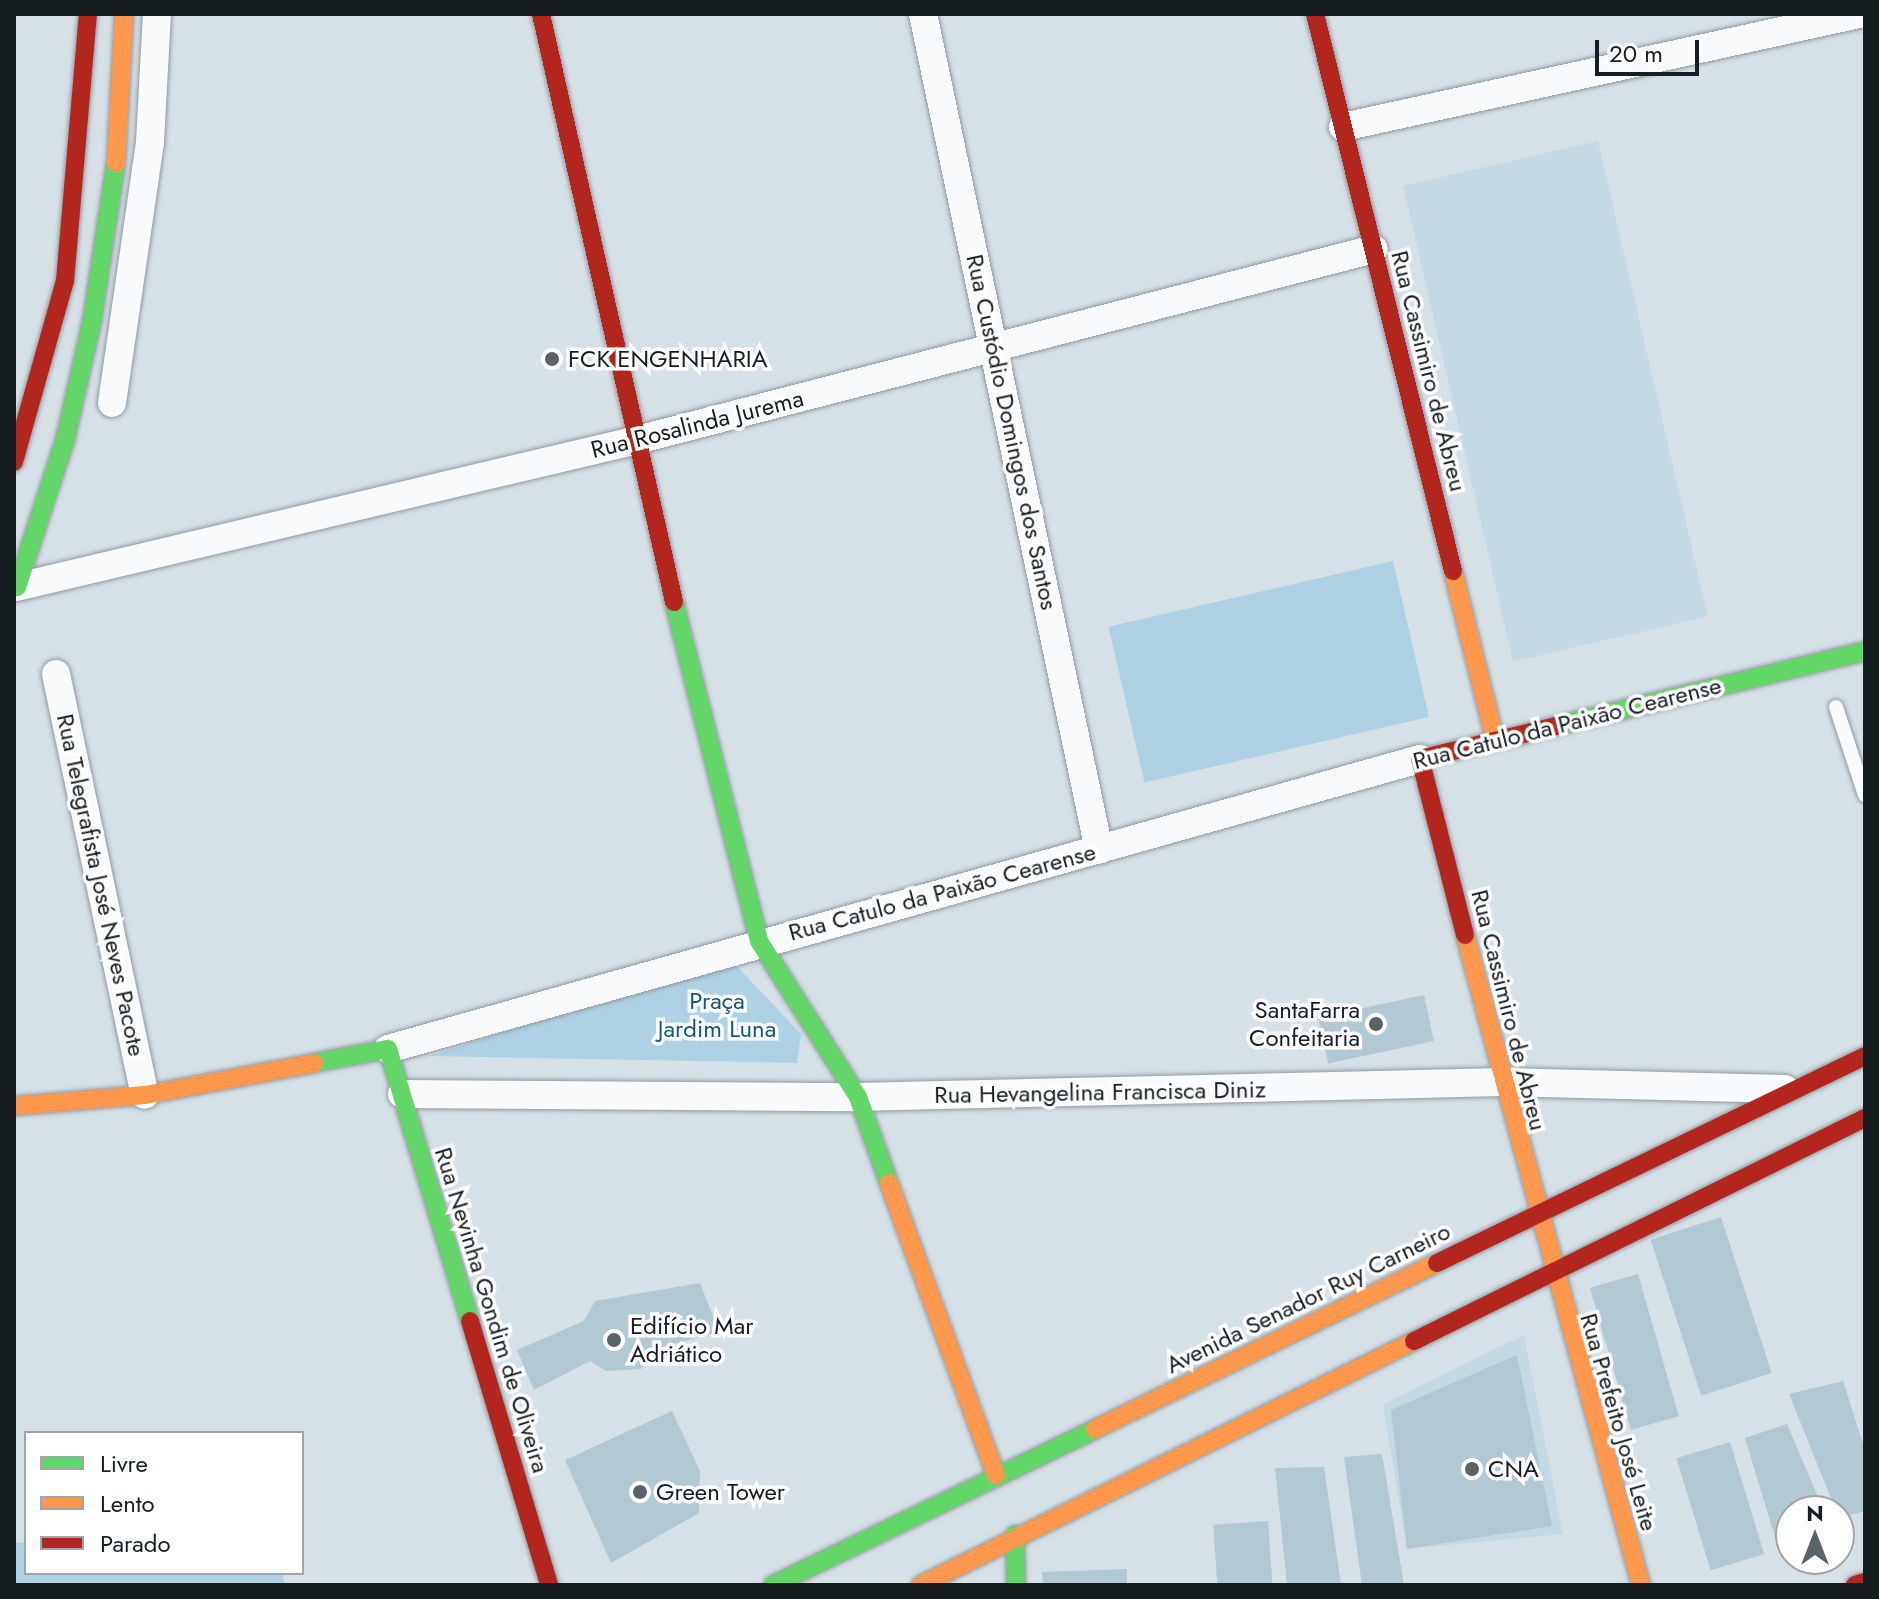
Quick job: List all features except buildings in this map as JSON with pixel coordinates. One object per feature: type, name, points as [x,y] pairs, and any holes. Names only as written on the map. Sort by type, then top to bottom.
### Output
[{"type":"main road","points":[[14,462],[65,281],[88,14]]},
{"type":"main road","points":[[16,593],[65,440],[92,321],[115,179],[124,14]]},
{"type":"main road","points":[[541,14],[633,441],[759,941],[858,1097],[996,1475]]},
{"type":"main road","name":"Rua Cassimiro de Abreu","points":[[1315,14],[1495,740]]},
{"type":"main road","name":"Rua Catulo da Paixão Cearense","points":[[1420,759],[1865,651]]},
{"type":"main road","name":"Rua Cassimiro de Abreu","points":[[1420,759],[1552,1272]]},
{"type":"main road","name":"Rua Catulo da Paixão Cearense","points":[[14,1106],[145,1095],[388,1049]]},
{"type":"main road","name":"Rua Nevinha Gondim de Oliveira","points":[[388,1049],[549,1585]]},
{"type":"main road","name":"Avenida Senador Ruy Carneiro","points":[[773,1585],[1865,1056]]},
{"type":"main road","points":[[921,1585],[1015,1535],[1865,1118]]},
{"type":"main road","name":"Rua Prefeito José Leite","points":[[1552,1272],[1641,1585]]},
{"type":"main road","points":[[1015,1535],[1016,1585]]},
{"type":"main road","points":[[1855,1585],[1865,1582]]},
{"type":"street","points":[[112,403],[150,142],[157,14]]},
{"type":"street","name":"Rua Custódio Domingos dos Santos","points":[[923,14],[1099,850]]},
{"type":"street","points":[[1343,127],[1859,14]]},
{"type":"street","name":"Rua Rosalinda Jurema","points":[[16,593],[633,441],[1374,249]]},
{"type":"street","name":"Rua Telegrafista José Neves Pacote","points":[[56,674],[145,1095]]},
{"type":"street","name":"Rua Catulo da Paixão Cearense","points":[[388,1049],[759,941],[1099,850],[1420,759]]},
{"type":"street","name":"Rua Hevangelina Francisca Diniz","points":[[402,1094],[858,1097],[1502,1082],[1798,1090]]},
{"type":"lane","points":[[1836,707],[1865,795]]},
{"type":"shaded area","points":[[1598,141],[1708,616],[1513,661],[1403,186]]},
{"type":"shaded area","name":"CNA","points":[[1524,1335],[1563,1534],[1407,1549],[1383,1404]]},
{"type":"green space","points":[[1393,561],[1429,717],[1144,783],[1108,627]]},
{"type":"green space","name":"Praça Jardim Luna","points":[[731,960],[801,1034],[797,1063],[429,1056]]},
{"type":"green space","points":[[24,1542],[24,1575],[282,1575],[285,1585],[14,1585],[14,1543]]},
{"type":"traffic: fast","points":[[17,587],[65,440],[92,321],[116,163]]},
{"type":"traffic: fast","points":[[674,602],[759,941],[858,1097],[889,1183]]},
{"type":"traffic: fast","points":[[1556,726],[1865,651]]},
{"type":"traffic: fast","points":[[314,1063],[388,1049],[470,1321]]},
{"type":"traffic: fast","points":[[773,1585],[1095,1429]]},
{"type":"traffic: fast","points":[[1015,1535],[1016,1585]]},
{"type":"traffic: slow","points":[[116,163],[124,14]]},
{"type":"traffic: slow","points":[[1453,571],[1495,740]]},
{"type":"traffic: slow","points":[[1465,935],[1641,1585]]},
{"type":"traffic: slow","points":[[14,1106],[145,1095],[314,1063]]},
{"type":"traffic: slow","points":[[889,1183],[996,1475]]},
{"type":"traffic: slow","points":[[1095,1429],[1437,1263]]},
{"type":"traffic: slow","points":[[921,1585],[1414,1341]]},
{"type":"traffic: jam","points":[[14,462],[65,281],[88,14]]},
{"type":"traffic: jam","points":[[541,14],[674,602]]},
{"type":"traffic: jam","points":[[1315,14],[1453,571]]},
{"type":"traffic: jam","points":[[1465,935],[1420,759],[1556,726]]},
{"type":"traffic: jam","points":[[1437,1263],[1865,1056]]},
{"type":"traffic: jam","points":[[1414,1341],[1865,1118]]},
{"type":"traffic: jam","points":[[470,1321],[549,1585]]},
{"type":"traffic: jam","points":[[1855,1585],[1865,1582]]},
{"type":"place","name":"FCK ENGENHARIA","points":[[552,359]]},
{"type":"place","name":"SantaFarra Confeitaria","points":[[1376,1024]]},
{"type":"place","name":"Edifício Mar Adriático","points":[[614,1340]]},
{"type":"place","name":"CNA","points":[[1472,1469]]},
{"type":"place","name":"Green Tower","points":[[640,1492]]}]
